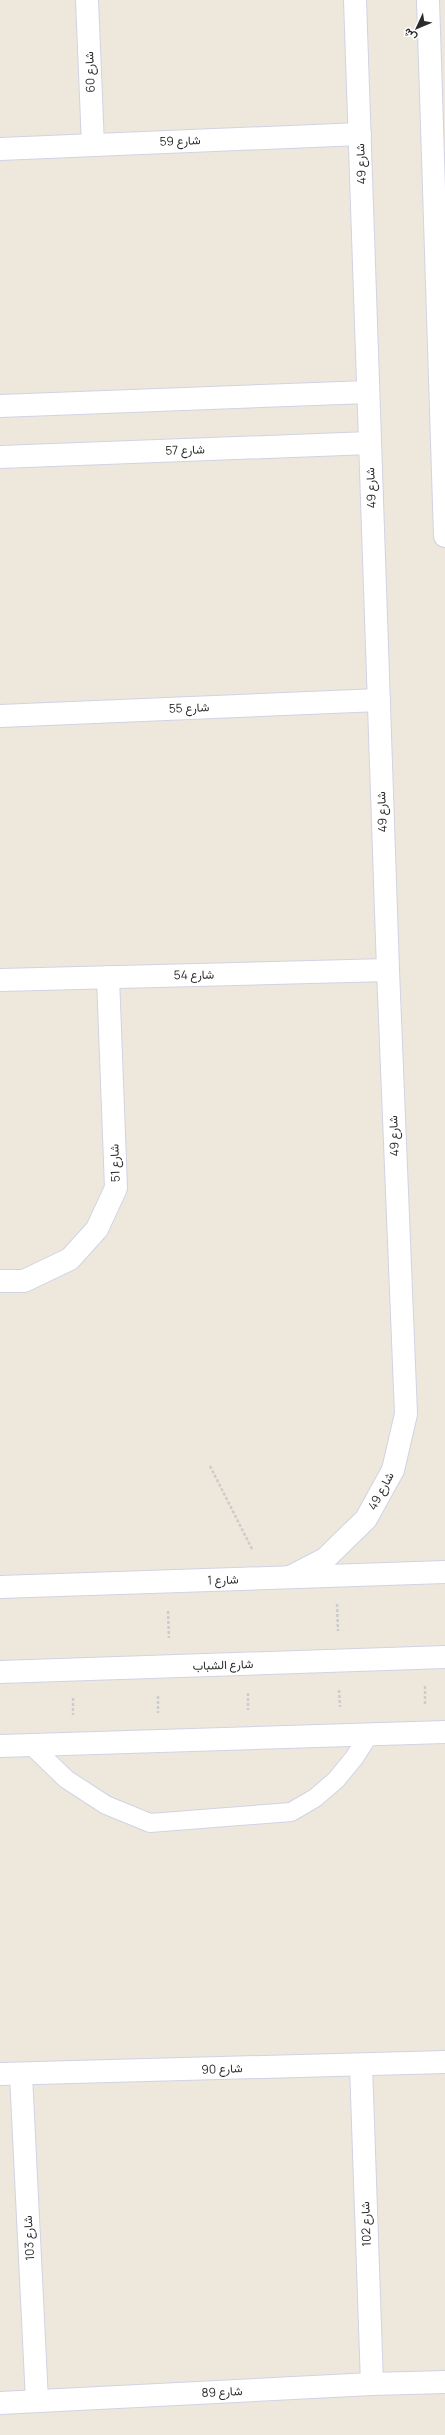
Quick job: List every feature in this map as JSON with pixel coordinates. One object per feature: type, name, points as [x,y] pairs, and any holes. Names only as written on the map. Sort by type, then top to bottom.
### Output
[{"type":"street","name":"شارع 60","points":[[87,0],[93,145]]},
{"type":"street","name":"شارع 49","points":[[290,1577],[325,1559],[366,1519],[393,1470],[406,1414],[388,970],[355,0]]},
{"type":"street","points":[[428,0],[445,536]]},
{"type":"street","name":"شارع 59","points":[[0,149],[360,134]]},
{"type":"street","points":[[0,406],[368,392]]},
{"type":"street","name":"شارع 57","points":[[0,457],[370,443]]},
{"type":"street","name":"شارع 55","points":[[0,716],[379,700]]},
{"type":"street","name":"شارع 54","points":[[0,980],[388,970]]},
{"type":"street","name":"شارع 51","points":[[0,1281],[24,1281],[70,1259],[98,1230],[116,1188],[108,977]]},
{"type":"street","name":"شارع 1","points":[[0,1587],[445,1572]]},
{"type":"street","name":"شارع الشباب","points":[[0,1672],[435,1658]]},
{"type":"street","points":[[0,1746],[435,1733]]},
{"type":"street","name":"شارع 90","points":[[10,2075],[445,2062]]},
{"type":"street","name":"شارع 102","points":[[361,2065],[372,2384]]},
{"type":"street","name":"شارع 103","points":[[10,2075],[37,2401]]},
{"type":"street","name":"شارع 89","points":[[0,2403],[372,2384],[445,2382]]},
{"type":"lane","points":[[31,1746],[66,1779],[92,1797],[106,1806],[150,1823],[291,1812],[315,1798],[336,1780],[354,1758],[369,1734]]},
{"type":"path","points":[[210,1466],[267,1578]]},
{"type":"path","points":[[159,1742],[167,1582]]},
{"type":"path","points":[[435,1658],[435,1733]]},
{"type":"path","points":[[247,1664],[249,1738]]},
{"type":"path","points":[[72,1670],[74,1744]]}]
